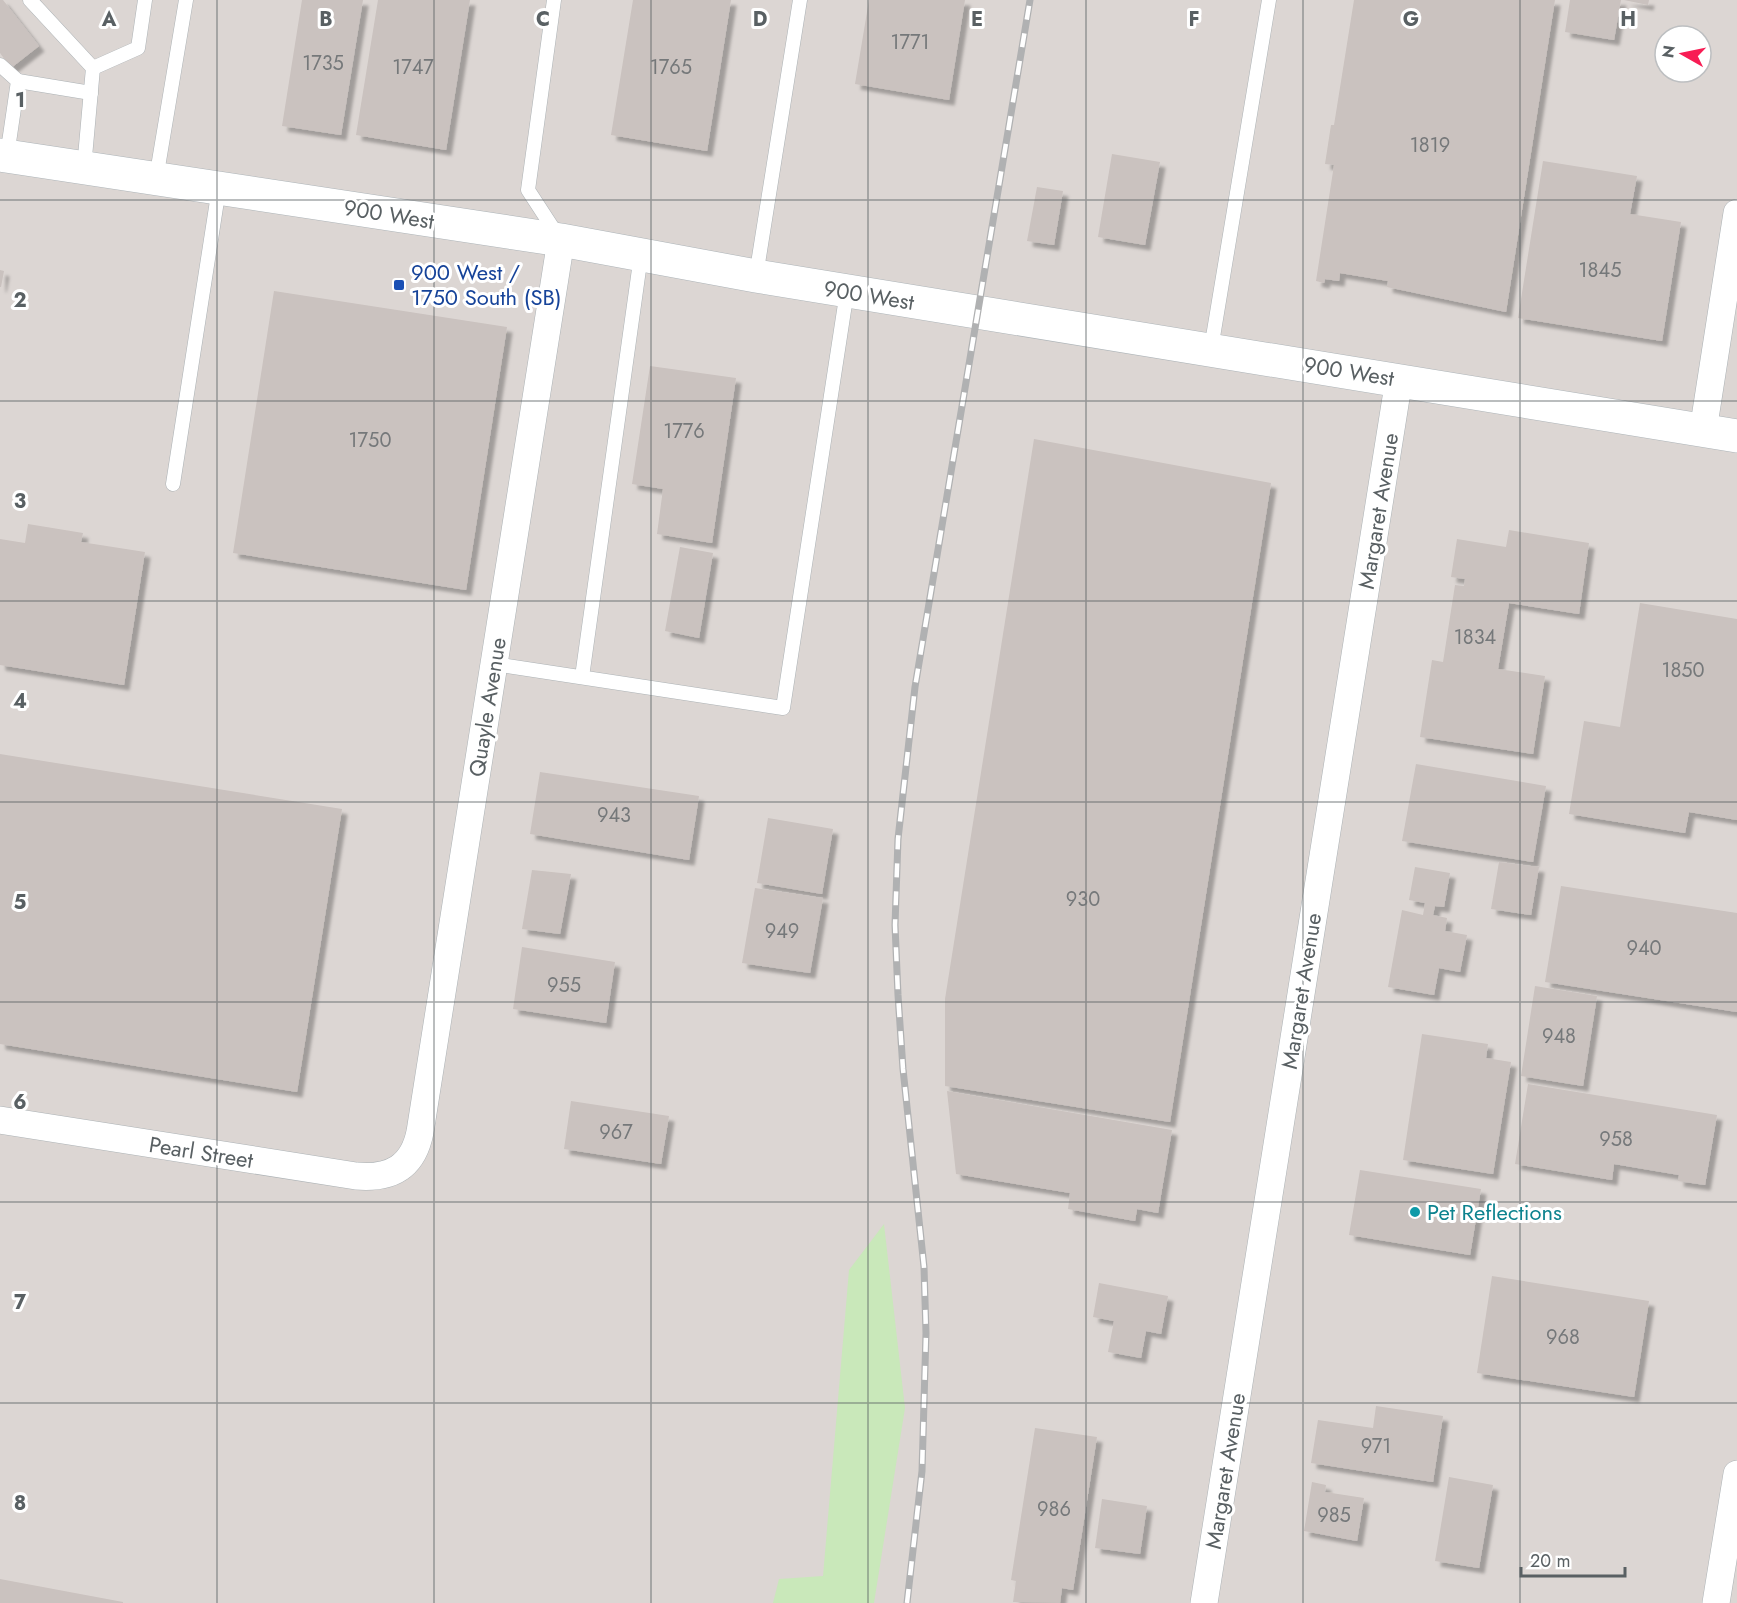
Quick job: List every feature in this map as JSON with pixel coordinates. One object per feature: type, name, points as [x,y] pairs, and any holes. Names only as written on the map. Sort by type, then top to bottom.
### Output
[{"type":"main road","name":"900 West","points":[[3,155],[561,240],[756,276],[1399,379],[1737,436]]},
{"type":"street","points":[[1703,431],[1737,213]]},
{"type":"street","name":"Quayle Avenue","points":[[401,1169],[414,1152],[420,1132],[561,240]]},
{"type":"street","name":"Margaret Avenue","points":[[1203,1603],[1399,379]]},
{"type":"street","name":"Pearl Street","points":[[0,1120],[356,1176],[379,1176],[401,1169]]},
{"type":"street","points":[[1716,1603],[1737,1474]]},
{"type":"lane","points":[[30,0],[93,68],[84,168]]},
{"type":"lane","points":[[93,68],[138,48],[145,0]]},
{"type":"lane","points":[[156,179],[186,0]]},
{"type":"lane","points":[[555,0],[528,190],[561,240]]},
{"type":"lane","points":[[756,276],[800,0]]},
{"type":"lane","points":[[1211,349],[1269,0]]},
{"type":"lane","points":[[0,65],[18,81],[91,93]]},
{"type":"lane","points":[[3,155],[18,81]]},
{"type":"lane","points":[[172,484],[219,188]]},
{"type":"lane","points":[[582,677],[641,255]]},
{"type":"lane","points":[[494,664],[783,708],[847,291]]},
{"type":"shaded area","points":[[0,0],[1737,0],[1737,1603],[0,1603]]},
{"type":"green space","points":[[884,1224],[905,1408],[874,1603],[773,1603],[779,1579],[823,1576],[849,1270]]},
{"type":"building","points":[[0,0],[3,0],[39,46],[11,68],[0,53]]},
{"type":"building","points":[[302,0],[363,0],[341,135],[282,126]]},
{"type":"building","points":[[378,0],[470,0],[446,150],[356,135]]},
{"type":"building","points":[[633,0],[731,0],[707,151],[611,135]]},
{"type":"building","points":[[869,0],[965,0],[949,100],[855,84]]},
{"type":"building","points":[[1354,0],[1555,0],[1506,312],[1387,287],[1388,281],[1340,273],[1339,281],[1325,279],[1324,283],[1316,281],[1334,165],[1325,164],[1331,125],[1334,125]]},
{"type":"building","points":[[1570,0],[1621,0],[1614,40],[1565,32]]},
{"type":"building","points":[[1624,0],[1649,0],[1648,5]]},
{"type":"building","points":[[1112,154],[1160,162],[1145,245],[1098,237]]},
{"type":"building","points":[[1543,161],[1637,176],[1630,214],[1681,222],[1662,341],[1518,318]]},
{"type":"building","points":[[1037,187],[1063,191],[1054,245],[1027,241]]},
{"type":"building","points":[[0,270],[4,271],[1,287],[0,287]]},
{"type":"building","points":[[274,291],[507,327],[466,590],[233,553]]},
{"type":"building","points":[[650,366],[736,378],[712,543],[657,534],[663,489],[632,484]]},
{"type":"building","points":[[1034,439],[1271,483],[1170,1122],[945,1086],[945,999]]},
{"type":"building","points":[[28,524],[83,533],[81,542],[145,552],[124,685],[0,665],[0,539],[25,543]]},
{"type":"building","points":[[1509,530],[1589,543],[1579,614],[1509,603],[1498,669],[1545,676],[1533,754],[1420,737],[1432,660],[1443,662],[1455,585],[1464,586],[1465,579],[1451,577],[1457,539],[1506,547]]},
{"type":"building","points":[[680,547],[713,553],[699,638],[665,631]]},
{"type":"building","points":[[1640,603],[1737,619],[1737,820],[1689,812],[1685,833],[1569,814],[1584,721],[1620,727]]},
{"type":"building","points":[[0,754],[342,809],[297,1092],[0,1044]]},
{"type":"building","points":[[1416,764],[1546,786],[1533,862],[1402,841]]},
{"type":"building","points":[[540,772],[699,796],[689,860],[530,834]]},
{"type":"building","points":[[768,818],[833,829],[822,894],[757,883]]},
{"type":"building","points":[[1499,862],[1539,867],[1531,915],[1491,909]]},
{"type":"building","points":[[1415,867],[1450,873],[1444,907],[1435,906],[1433,915],[1447,918],[1445,931],[1467,935],[1460,972],[1439,968],[1434,995],[1388,987],[1402,910],[1423,915],[1425,903],[1409,900]]},
{"type":"building","points":[[532,870],[571,874],[560,934],[522,929]]},
{"type":"building","points":[[1561,886],[1737,913],[1737,1012],[1545,982]]},
{"type":"building","points":[[755,888],[823,898],[810,973],[742,963]]},
{"type":"building","points":[[522,947],[615,962],[606,1023],[513,1009]]},
{"type":"building","points":[[1535,986],[1597,996],[1583,1086],[1521,1076]]},
{"type":"building","points":[[1422,1034],[1488,1044],[1486,1058],[1511,1062],[1493,1174],[1403,1160]]},
{"type":"building","points":[[1528,1084],[1717,1115],[1705,1185],[1678,1181],[1679,1175],[1614,1164],[1612,1180],[1515,1164]]},
{"type":"building","points":[[947,1091],[1172,1130],[1158,1213],[1137,1209],[1135,1221],[1068,1209],[1070,1193],[956,1174]]},
{"type":"building","points":[[571,1101],[669,1116],[661,1164],[564,1149]]},
{"type":"building","name":"Pet Reflections","points":[[1360,1170],[1481,1189],[1470,1255],[1349,1235]]},
{"type":"building","points":[[1492,1276],[1649,1301],[1634,1397],[1477,1373]]},
{"type":"building","points":[[1099,1283],[1168,1296],[1161,1334],[1146,1331],[1141,1358],[1108,1352],[1114,1321],[1093,1317]]},
{"type":"building","points":[[1376,1406],[1443,1416],[1433,1482],[1311,1463],[1318,1420],[1373,1428]]},
{"type":"building","points":[[1035,1428],[1097,1437],[1073,1590],[1062,1588],[1060,1603],[1013,1602],[1016,1581],[1011,1580]]},
{"type":"building","points":[[1449,1477],[1493,1485],[1479,1568],[1435,1561]]},
{"type":"building","points":[[1312,1482],[1326,1485],[1325,1492],[1364,1498],[1357,1541],[1304,1531]]},
{"type":"building","points":[[1102,1499],[1147,1506],[1140,1554],[1095,1548]]},
{"type":"building","points":[[0,1579],[123,1602],[123,1603],[0,1603]]},
{"type":"railway","points":[[907,1603],[922,1471],[926,1333],[924,1267],[903,1069],[898,995],[895,925],[898,839],[915,687],[1030,0]]},
{"type":"place","name":"900 West / 1750 South (SB)","points":[[399,285]]},
{"type":"place","name":"Pet Reflections","points":[[1415,1212]]}]
